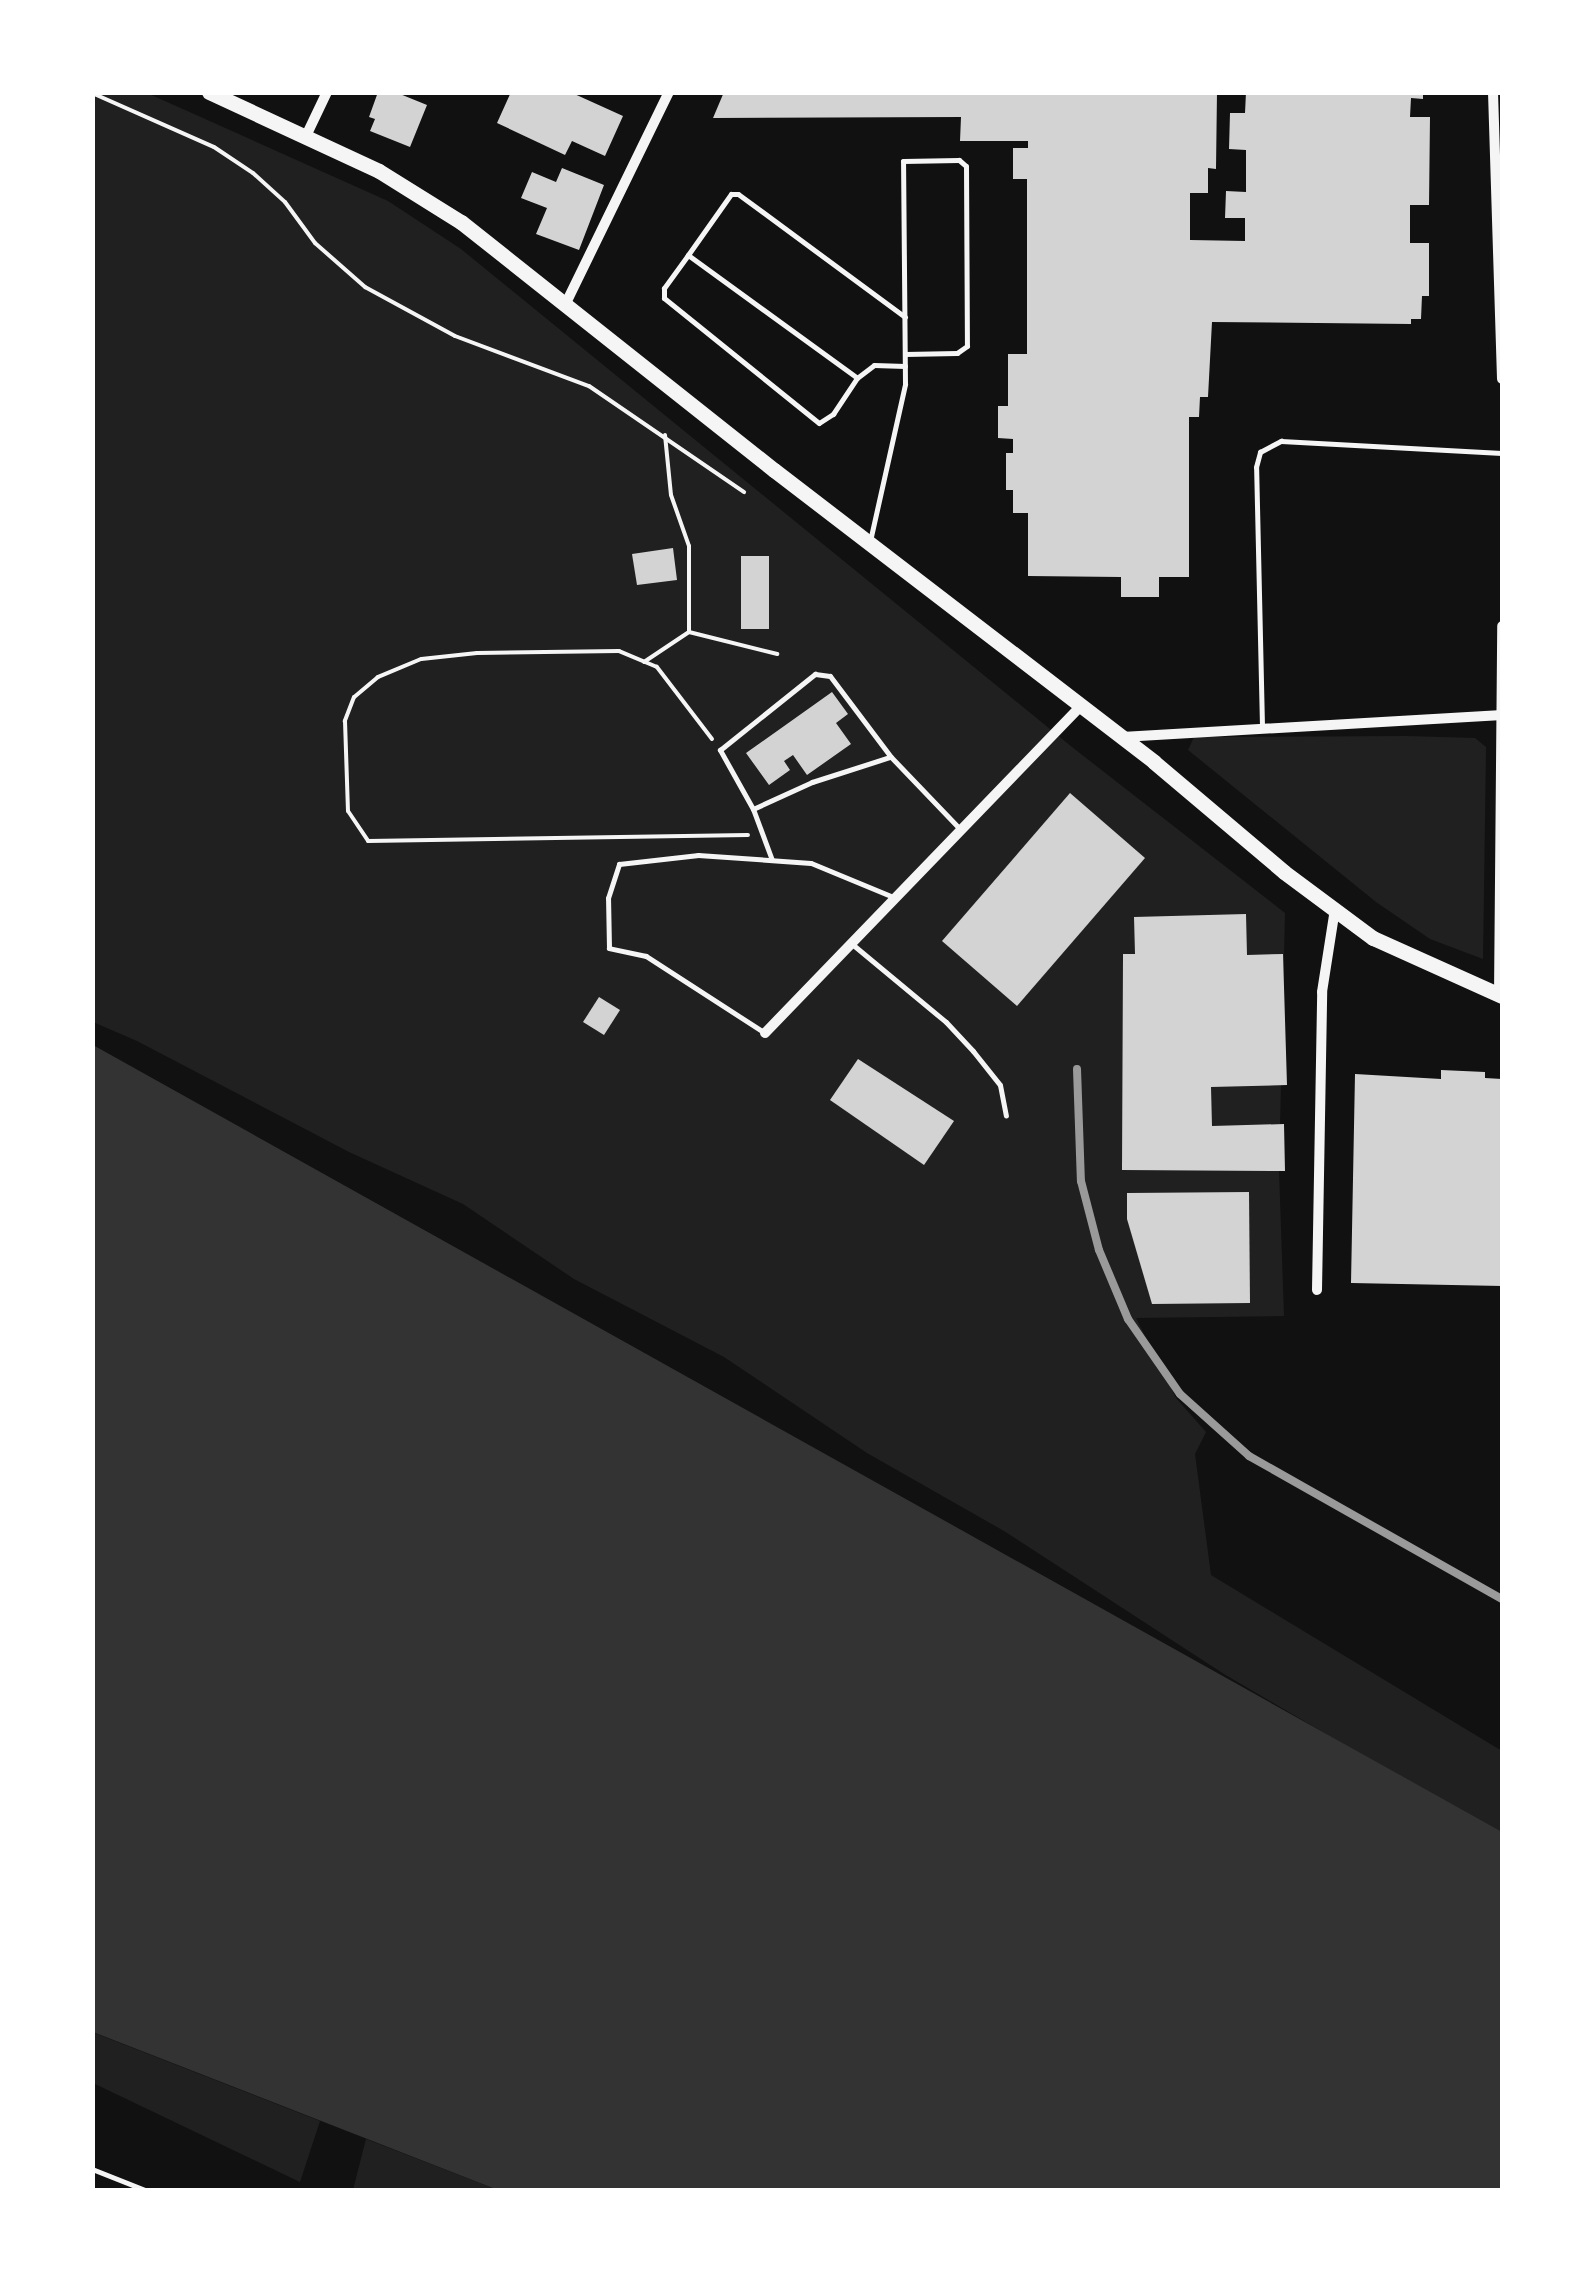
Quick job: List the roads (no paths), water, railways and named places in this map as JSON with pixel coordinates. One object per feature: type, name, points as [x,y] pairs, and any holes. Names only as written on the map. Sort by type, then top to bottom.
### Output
[{"type":"main road","points":[[208,92],[379,171],[461,222],[1121,737],[1334,909],[1373,938],[1501,996]]},
{"type":"street","points":[[306,136],[327,92]]},
{"type":"street","points":[[566,303],[669,92]]},
{"type":"street","points":[[1493,92],[1502,379]]},
{"type":"street","points":[[1501,996],[1502,626]]},
{"type":"street","points":[[765,1033],[1081,706]]},
{"type":"street","points":[[1121,737],[1502,716]]},
{"type":"street","points":[[1316,1290],[1322,992],[1334,909]]},
{"type":"lane","points":[[869,544],[905,384],[903,160],[960,160],[966,166],[968,346],[957,353],[905,354]]},
{"type":"lane","points":[[904,317],[738,194],[731,194],[664,288],[664,298],[820,422],[833,414],[857,378],[874,365],[905,366]]},
{"type":"lane","points":[[688,255],[857,378]]},
{"type":"lane","points":[[1262,729],[1256,467],[1260,452],[1281,441],[1502,453]]},
{"type":"lane","points":[[772,860],[753,809],[720,750],[815,674],[830,676],[891,757],[960,829]]},
{"type":"lane","points":[[753,809],[812,782],[891,757]]},
{"type":"lane","points":[[765,1033],[646,956],[609,948],[608,898],[619,864],[698,855],[812,862],[896,898]]},
{"type":"lane","points":[[852,944],[946,1022],[1000,1085],[1006,1115]]},
{"type":"lane","points":[[92,2169],[145,2190]]},
{"type":"railway","points":[[1077,1069],[1081,1181],[1099,1250],[1128,1319],[1180,1394],[1249,1456],[1502,1599]]}]
